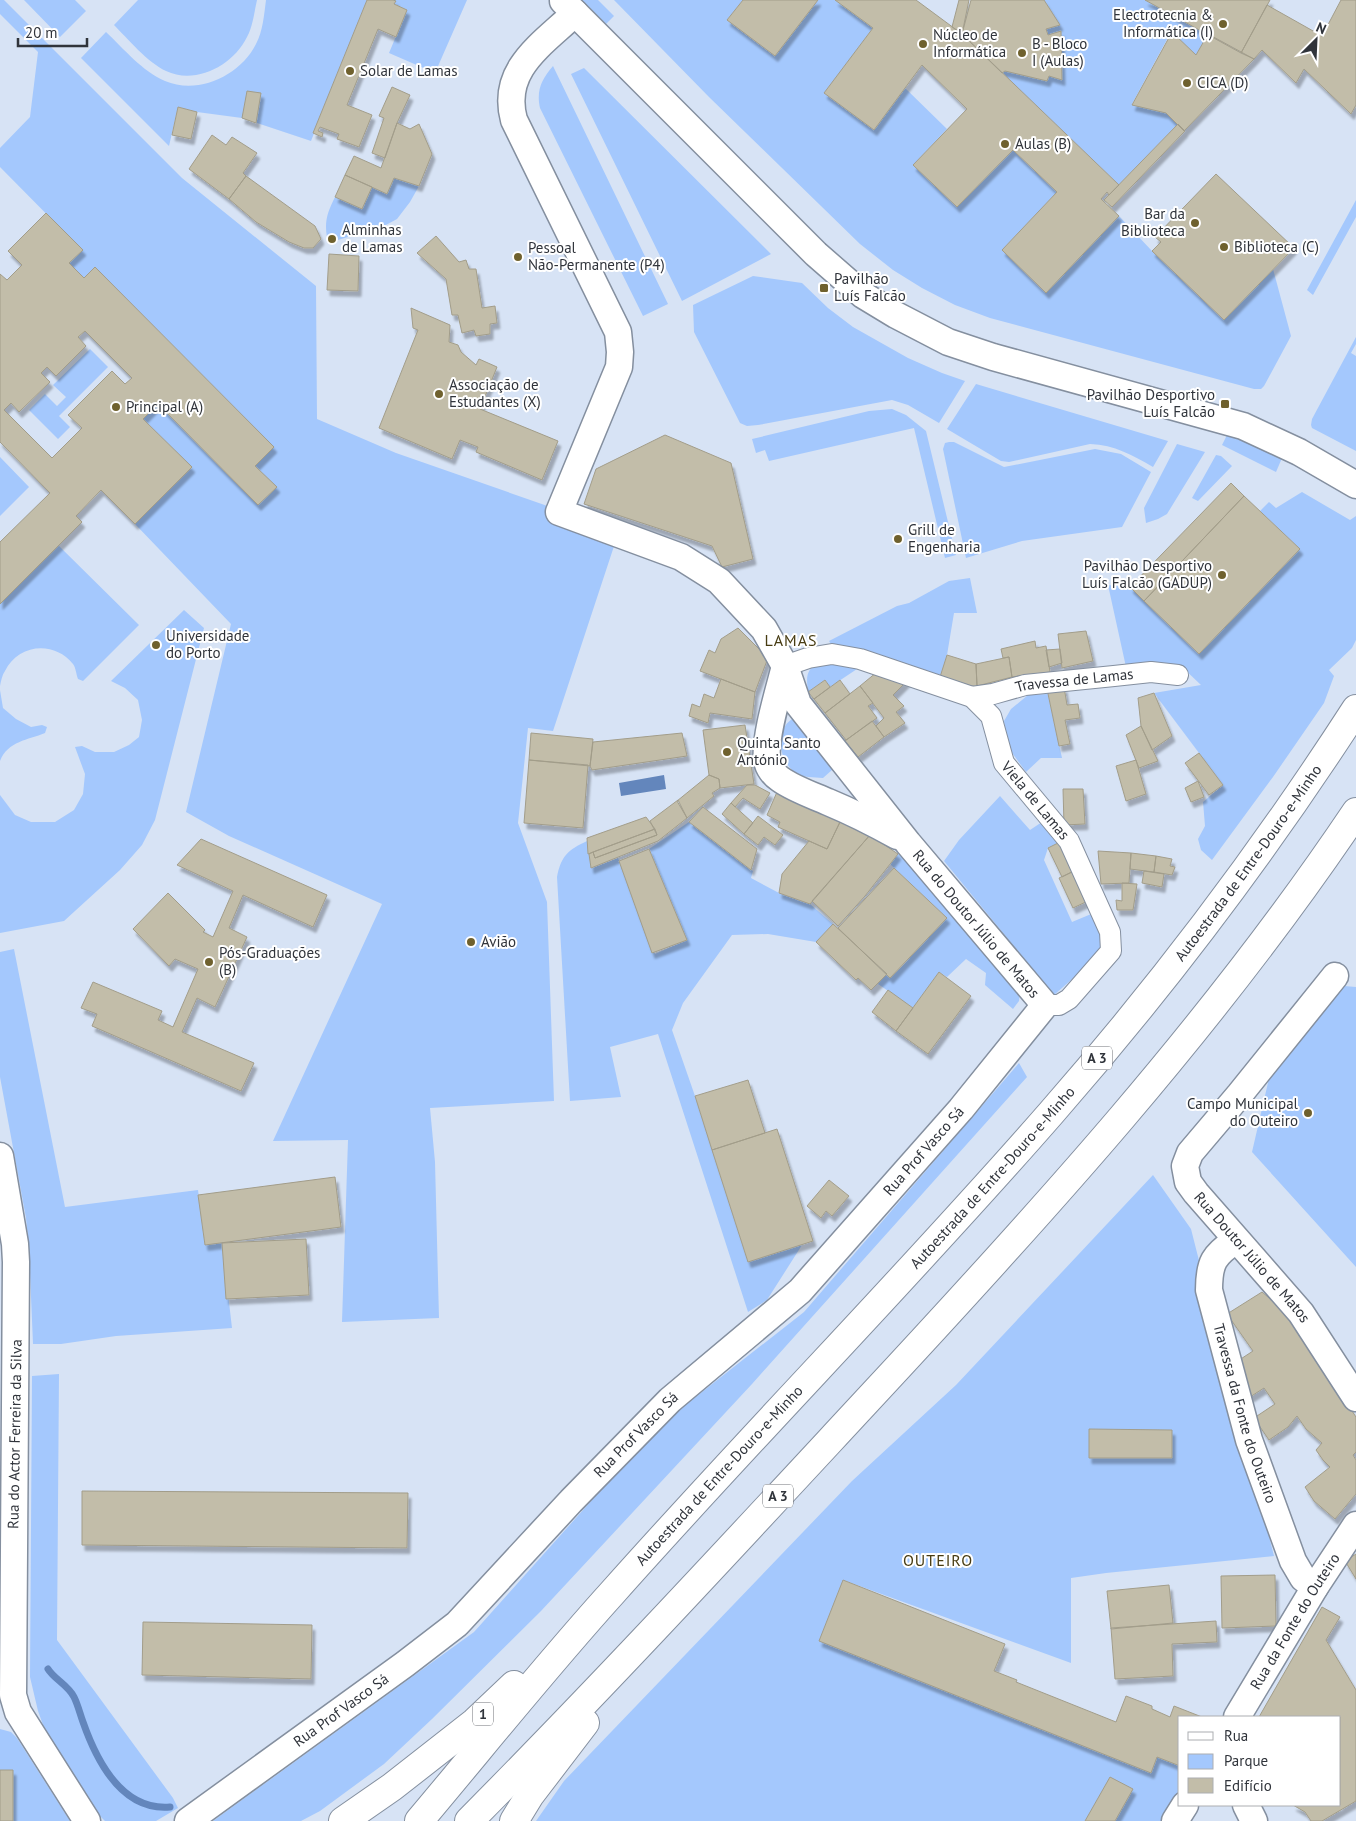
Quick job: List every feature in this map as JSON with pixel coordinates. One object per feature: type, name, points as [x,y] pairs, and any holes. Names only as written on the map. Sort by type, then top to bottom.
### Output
[{"type":"highway","name":"Autoestrada de Entre-Douro-e-Minho","points":[[611,1593],[958,1216],[1065,1096],[1145,1000],[1232,888],[1356,709]]},
{"type":"highway","name":"A 3","points":[[670,1612],[1009,1246],[1137,1100],[1198,1026],[1286,912],[1356,812]]},
{"type":"highway","name":"1","points":[[343,1821],[392,1787],[475,1722],[611,1593]]},
{"type":"highway","name":"1","points":[[419,1821],[611,1593]]},
{"type":"highway","points":[[469,1821],[670,1612]]},
{"type":"highway","points":[[514,1821],[548,1770],[670,1612]]},
{"type":"street","points":[[569,6],[816,254],[863,295],[896,315],[948,342],[993,357],[1244,426],[1299,452],[1356,485]]},
{"type":"street","name":"Rua do Doutor Júlio de Matos","points":[[569,6],[523,63],[515,78],[511,102],[514,120],[618,332],[620,352],[619,367],[559,512],[681,557],[719,581],[764,629],[785,666],[798,704],[908,842],[1045,1005]]},
{"type":"street","name":"Viela de Lamas","points":[[785,666],[808,658],[832,654],[860,659],[972,697],[991,716],[1004,763],[1069,841],[1110,932],[1111,951],[1069,999],[1059,1005],[1045,1005]]},
{"type":"street","name":"Rua do Doutor Júlio de Matos","points":[[785,666],[771,724],[767,751],[767,762],[772,772],[792,786],[862,816],[908,842]]},
{"type":"street","name":"Travessa de Lamas","points":[[972,697],[993,694],[1025,685],[1151,672],[1178,675]]},
{"type":"street","name":"Rua Doutor Júlio de Matos","points":[[1335,976],[1240,1094],[1190,1152],[1185,1166],[1188,1182],[1236,1240],[1301,1313],[1356,1398]]},
{"type":"street","name":"Rua Prof Vasco Sá","points":[[188,1821],[458,1624],[571,1502],[670,1400],[800,1291],[961,1109],[1045,1005]]},
{"type":"street","name":"Rua do Actor Ferreira da Silva","points":[[0,1156],[15,1244],[16,1262],[12,1682],[9,1714]]},
{"type":"street","name":"Travessa da Fonte do Outeiro","points":[[1236,1240],[1214,1258],[1209,1274],[1209,1290],[1252,1448],[1293,1561],[1303,1578],[1315,1587]]},
{"type":"street","name":"Rua da Fonte do Outeiro","points":[[1238,1716],[1315,1587],[1356,1525]]},
{"type":"street","points":[[9,1714],[87,1821]]},
{"type":"street","points":[[1175,1821],[1184,1806]]},
{"type":"street","points":[[1246,1806],[1254,1821]]},
{"type":"green space","points":[[0,0],[4,0],[182,178],[316,286],[317,419],[396,453],[619,531],[553,731],[528,728],[518,823],[547,902],[554,1101],[430,1108],[435,1162],[439,1318],[342,1322],[348,1140],[273,1141],[382,904],[229,836],[186,812],[231,624],[135,524],[192,468],[143,419],[158,404],[258,505],[276,487],[255,466],[274,447],[95,267],[84,278],[69,263],[82,250],[0,167],[0,148],[30,117],[38,52],[0,14]]},
{"type":"green space","points":[[24,0],[75,0],[86,11],[60,37]]},
{"type":"green space","points":[[138,0],[257,0],[249,33],[233,57],[212,70],[189,76],[177,75],[159,67],[138,50],[114,25]]},
{"type":"green space","points":[[266,0],[367,0],[311,141],[242,118],[197,112],[178,107],[169,146],[81,58],[106,32],[149,72],[165,81],[191,86],[217,80],[240,65],[256,44],[263,23]]},
{"type":"green space","points":[[393,0],[467,0],[435,73],[389,53],[407,10],[394,4],[395,1]]},
{"type":"green space","points":[[582,0],[598,0],[614,16],[606,24]]},
{"type":"green space","points":[[614,0],[743,0],[727,20],[775,56],[818,0],[835,0],[873,28],[825,93],[874,130],[905,88],[947,129],[913,165],[957,207],[1013,150],[1057,192],[1002,250],[1046,292],[1119,216],[1152,251],[1224,320],[1273,269],[1291,336],[1264,386],[1261,389],[1254,389],[990,318],[955,305],[922,288],[893,270],[860,244],[709,97]]},
{"type":"green space","points":[[1044,0],[1145,0],[1208,34],[1196,55],[1171,32],[1132,104],[1155,110],[1162,98],[1178,124],[1119,185],[1002,73],[1005,71],[1047,81],[1049,76],[1062,79],[1061,32],[1048,35],[1046,29],[1059,25]]},
{"type":"green space","points":[[553,66],[668,304],[643,316],[540,108],[539,90]]},
{"type":"green space","points":[[584,68],[771,254],[682,301],[571,74]]},
{"type":"green space","points":[[394,178],[419,186],[397,219],[384,226],[338,240],[327,237],[327,216],[335,197],[362,209],[372,187],[387,194]]},
{"type":"green space","points":[[1356,200],[1356,217],[1313,295],[1307,290]]},
{"type":"green space","points":[[753,276],[802,283],[828,308],[853,327],[908,358],[965,381],[939,423],[908,405],[892,400],[758,425],[747,426],[740,423],[694,332],[693,305]]},
{"type":"green space","points":[[1356,337],[1356,344],[1351,353],[1356,356],[1356,451],[1312,428],[1311,425],[1312,419]]},
{"type":"green space","points":[[90,349],[108,367],[59,416],[70,427],[58,439],[29,410],[45,394],[57,406],[66,397],[53,385]]},
{"type":"green space","points":[[976,384],[1168,441],[1153,467],[1107,446],[1090,444],[1009,462],[1001,461],[947,429]]},
{"type":"green space","points":[[892,409],[906,415],[926,431],[956,555],[945,558],[914,428],[769,461],[765,450],[756,453],[752,439],[869,411]]},
{"type":"green space","points":[[1228,433],[1282,458],[1276,472],[1222,445]]},
{"type":"green space","points":[[954,442],[1004,467],[1095,449],[1121,454],[1151,472],[1122,527],[1022,541],[966,558],[943,449],[945,443]]},
{"type":"green space","points":[[1177,444],[1205,452],[1167,514],[1146,523],[1144,508]]},
{"type":"green space","points":[[1216,455],[1221,456],[1232,466],[1198,501],[1192,498]]},
{"type":"green space","points":[[0,457],[29,487],[0,516]]},
{"type":"green space","points":[[1302,492],[1350,520],[1356,516],[1356,640],[1352,648],[1329,670],[1334,676],[1324,703],[1212,860],[1201,850],[1198,839],[1205,826],[1203,802],[1223,785],[1154,693],[1201,685],[1180,665],[1126,667],[1108,585],[1130,587],[1199,654],[1300,549],[1260,511],[1269,502],[1276,508]]},
{"type":"green space","points":[[59,546],[139,625],[83,681],[78,679],[74,666],[65,656],[56,651],[37,648],[18,655],[11,662],[3,674],[0,686],[0,604]]},
{"type":"green space","points":[[970,578],[977,613],[954,613],[947,655],[941,675],[833,647],[829,641],[897,606],[909,603],[949,581]]},
{"type":"green space","points":[[184,610],[204,628],[155,820],[142,845],[120,870],[64,921],[0,933],[0,795],[15,815],[31,822],[55,822],[74,810],[83,794],[85,774],[75,747],[82,746],[95,752],[114,752],[129,745],[139,737],[142,720],[138,700],[125,688],[111,681]]},
{"type":"green space","points":[[821,660],[853,666],[857,669],[830,687],[825,680],[808,692],[808,673]]},
{"type":"green space","points":[[0,690],[3,708],[16,719],[31,727],[42,725],[47,727],[45,733],[13,745],[0,761]]},
{"type":"green space","points":[[1048,694],[1062,758],[1041,758],[1026,772],[1007,746],[1004,721],[1011,709],[1028,695]]},
{"type":"green space","points":[[792,719],[798,720],[831,764],[832,770],[823,778],[799,775],[786,762],[781,746],[781,738],[786,724]]},
{"type":"green space","points":[[1000,796],[1030,830],[1045,820],[1062,841],[1048,848],[1044,860],[1072,922],[1096,912],[1104,928],[1103,952],[1054,995],[944,861],[959,840]]},
{"type":"green space","points":[[689,822],[753,871],[751,878],[779,893],[810,904],[833,924],[816,942],[768,934],[732,935],[683,1003],[672,1030],[748,1262],[802,1245],[767,1300],[748,1312],[658,1034],[610,1047],[621,1097],[570,1101],[557,877],[563,859],[575,847],[587,841],[592,868],[618,858],[655,954],[687,940],[649,849]]},
{"type":"green space","points":[[898,854],[906,859],[1020,992],[1019,1001],[1013,1009],[985,985],[986,973],[966,959],[947,977],[939,972],[913,1008],[878,984],[887,974],[891,978],[947,918],[890,864]]},
{"type":"green space","points":[[14,949],[65,1207],[198,1190],[205,1245],[222,1242],[232,1328],[116,1336],[61,1344],[33,1344],[26,1218],[0,1077],[0,952]]},
{"type":"green space","name":"Campo Municipal do Outeiro","points":[[1344,986],[1356,987],[1356,1267],[1252,1152],[1270,1074]]},
{"type":"green space","points":[[1019,1063],[1027,1077],[752,1384],[541,1611],[432,1719],[384,1764],[320,1811],[301,1821],[213,1821],[474,1632],[592,1500],[679,1410],[804,1312]]},
{"type":"green space","points":[[1153,1175],[1191,1229],[1274,1556],[1071,1578],[1071,1663],[843,1580],[1151,1773],[1157,1757],[1178,1765],[1178,1797],[1163,1821],[536,1821],[564,1781],[852,1481],[956,1385]]},
{"type":"green space","points":[[59,1374],[57,1640],[173,1798],[178,1808],[156,1821],[105,1821],[95,1811],[46,1733],[38,1711],[30,1677],[32,1376]]},
{"type":"green space","points":[[0,1729],[11,1732],[17,1738],[70,1821],[13,1821],[0,1770]]},
{"type":"shaded area","points":[[664,775],[666,789],[621,796],[619,783]]},
{"type":"building","name":"Solar de Lamas","points":[[367,0],[393,0],[396,1],[394,4],[407,10],[396,37],[378,29],[347,105],[372,115],[359,147],[337,139],[339,134],[320,127],[318,131],[323,133],[322,137],[313,133]]},
{"type":"building","points":[[743,0],[818,0],[775,56],[727,20]]},
{"type":"building","name":"Aulas (B)","points":[[835,0],[916,0],[962,34],[1119,185],[1109,195],[1107,192],[1101,199],[1119,216],[1046,293],[1002,250],[1057,192],[1013,150],[957,207],[913,165],[967,109],[922,65],[874,130],[824,93],[873,28]]},
{"type":"building","points":[[959,0],[969,0],[962,34],[952,27]]},
{"type":"building","name":"B - Bloco I (Aulas)","points":[[971,0],[1044,0],[1060,25],[1046,29],[1048,35],[1061,31],[1062,80],[1049,76],[1047,81],[1005,71],[1002,73],[962,34]]},
{"type":"building","name":"Electrotecnia & Informática (I)","points":[[1145,0],[1270,0],[1241,53]]},
{"type":"building","points":[[1341,0],[1356,0],[1356,105],[1351,114],[1304,69],[1296,83],[1262,50],[1254,59],[1241,53],[1267,5],[1322,36]]},
{"type":"building","name":"CICA (D)","points":[[1172,32],[1196,55],[1208,34],[1254,59],[1184,131],[1166,113],[1132,105]]},
{"type":"building","points":[[392,87],[410,95],[397,123],[385,158],[372,153],[384,118],[379,116]]},
{"type":"building","points":[[247,91],[261,93],[256,123],[242,118]]},
{"type":"building","points":[[178,107],[197,112],[191,139],[172,135]]},
{"type":"building","points":[[397,123],[410,129],[419,124],[432,154],[419,186],[394,178],[387,194],[345,175],[354,156],[381,168]]},
{"type":"building","points":[[1178,124],[1185,131],[1112,207],[1104,200]]},
{"type":"building","points":[[212,135],[226,145],[232,137],[257,153],[243,173],[246,176],[229,199],[189,169]]},
{"type":"building","name":"Biblioteca (C)","points":[[1216,174],[1294,248],[1224,320],[1152,251],[1161,242],[1155,237]]},
{"type":"building","points":[[345,175],[372,187],[362,209],[335,197]]},
{"type":"building","points":[[246,176],[315,226],[321,239],[313,248],[304,248],[289,242],[256,222],[229,199]]},
{"type":"building","name":"Principal (A)","points":[[46,213],[83,250],[69,263],[84,278],[95,267],[274,447],[255,466],[277,487],[258,505],[158,404],[143,419],[192,467],[135,524],[101,490],[76,516],[82,522],[0,604],[0,542],[50,493],[0,442],[0,274],[7,280],[22,265],[8,251]],"holes":[[[85,331],[132,378],[125,384],[112,371],[68,415],[82,428],[52,458],[4,410],[11,403],[19,412],[50,382],[41,373],[47,367],[56,376],[86,346],[78,337]]]},
{"type":"building","points":[[436,236],[459,262],[466,260],[469,269],[476,269],[482,308],[495,306],[497,323],[490,324],[490,334],[476,336],[474,330],[462,333],[458,315],[452,315],[446,279],[417,253]]},
{"type":"building","points":[[329,254],[359,256],[358,291],[327,290]]},
{"type":"building","name":"Associação de Estudantes (X)","points":[[411,308],[450,325],[449,342],[458,345],[461,352],[476,365],[479,359],[497,367],[480,409],[558,441],[542,480],[476,452],[478,447],[460,440],[452,459],[379,428],[418,330],[413,328]]},
{"type":"building","points":[[665,435],[731,463],[753,559],[722,567],[712,546],[584,504],[596,469]]},
{"type":"building","points":[[1231,483],[1244,496],[1144,601],[1130,587]]},
{"type":"building","name":"Pavilhão Desportivo Luís Falcão (GADUP)","points":[[1244,496],[1300,549],[1199,654],[1144,601]]},
{"type":"building","points":[[738,628],[768,658],[755,692],[700,671],[709,650],[715,653],[721,639]]},
{"type":"building","points":[[1086,631],[1093,661],[1062,668],[1058,634]]},
{"type":"building","points":[[1035,641],[1036,648],[1046,646],[1050,672],[1012,677],[1009,657],[1003,658],[1001,649]]},
{"type":"building","points":[[1060,649],[1062,663],[1049,667],[1046,650]]},
{"type":"building","points":[[947,655],[976,664],[977,686],[969,689],[940,677]]},
{"type":"building","points":[[1009,657],[1012,677],[977,686],[976,664]]},
{"type":"building","points":[[877,672],[907,681],[893,695],[904,706],[896,712],[905,723],[884,737],[876,726],[884,718],[860,686]]},
{"type":"building","points":[[721,679],[755,692],[752,719],[710,713],[708,723],[689,716],[692,704],[700,707],[704,694],[714,698]]},
{"type":"building","points":[[825,680],[830,687],[814,699],[808,692]]},
{"type":"building","points":[[840,680],[850,694],[825,713],[814,699]]},
{"type":"building","points":[[860,686],[873,703],[868,706],[877,718],[846,740],[825,713]]},
{"type":"building","points":[[1064,687],[1067,705],[1078,704],[1080,718],[1065,720],[1070,744],[1059,746],[1047,689]]},
{"type":"building","points":[[1154,693],[1172,736],[1152,750],[1141,726],[1138,698]]},
{"type":"building","points":[[872,721],[884,737],[858,757],[845,741]]},
{"type":"building","name":"Quinta Santo António","points":[[745,725],[754,784],[720,788],[719,779],[709,775],[703,730]]},
{"type":"building","points":[[1141,726],[1158,761],[1139,768],[1126,735]]},
{"type":"building","points":[[531,733],[593,739],[590,766],[529,760]]},
{"type":"building","points":[[682,733],[687,756],[592,770],[590,766],[593,742]]},
{"type":"building","points":[[1199,753],[1223,785],[1209,795],[1185,763]]},
{"type":"building","points":[[529,760],[588,765],[583,828],[524,823]]},
{"type":"building","points":[[1136,760],[1146,794],[1126,801],[1116,766]]},
{"type":"building","points":[[709,775],[719,779],[720,788],[712,793],[714,796],[687,818],[677,801]]},
{"type":"building","points":[[1198,781],[1204,797],[1191,802],[1185,788]]},
{"type":"building","points":[[747,785],[755,785],[770,793],[760,809],[743,798],[735,807],[731,803]]},
{"type":"building","points":[[1063,789],[1083,789],[1085,824],[1064,825]]},
{"type":"building","points":[[777,792],[840,822],[827,849],[778,827],[780,822],[767,815]]},
{"type":"building","points":[[678,800],[687,818],[658,841],[591,868],[589,854],[593,852],[595,858],[657,835],[650,821]]},
{"type":"building","points":[[731,803],[753,823],[744,834],[722,814]]},
{"type":"building","points":[[703,807],[757,849],[751,870],[689,822]]},
{"type":"building","points":[[758,816],[783,835],[775,845],[764,837],[758,845],[744,834]]},
{"type":"building","points":[[646,817],[655,829],[588,854],[587,838]]},
{"type":"building","points":[[840,822],[870,835],[810,904],[779,893],[782,874],[809,841],[827,849]]},
{"type":"building","points":[[655,829],[657,835],[595,858],[593,852]]},
{"type":"building","points":[[870,835],[898,854],[865,896],[838,926],[812,901]]},
{"type":"building","name":"Pós-Graduações (B)","points":[[201,839],[327,895],[313,927],[243,895],[229,928],[247,937],[215,1007],[197,998],[182,1032],[254,1063],[241,1091],[92,1026],[97,1014],[81,1008],[93,982],[162,1011],[158,1020],[173,1027],[198,969],[175,959],[169,966],[133,929],[168,893],[205,930],[203,932],[213,937],[233,891],[177,865]]},
{"type":"building","points":[[1062,841],[1076,870],[1062,877],[1048,848]]},
{"type":"building","points":[[649,849],[687,940],[652,953],[619,861]]},
{"type":"building","points":[[1098,851],[1131,853],[1129,883],[1101,884]]},
{"type":"building","points":[[1131,853],[1156,856],[1154,872],[1130,869]]},
{"type":"building","points":[[1156,856],[1172,859],[1170,866],[1175,867],[1172,875],[1154,872]]},
{"type":"building","points":[[894,868],[947,918],[890,978],[838,928]]},
{"type":"building","points":[[1076,870],[1090,900],[1073,908],[1059,878]]},
{"type":"building","points":[[1144,871],[1164,874],[1162,887],[1142,883]]},
{"type":"building","points":[[1122,883],[1137,884],[1133,910],[1117,910],[1116,900],[1122,901]]},
{"type":"building","points":[[833,924],[887,974],[871,990],[858,978],[856,980],[816,942]]},
{"type":"building","points":[[939,972],[971,996],[928,1054],[896,1031]]},
{"type":"building","points":[[888,990],[913,1008],[896,1031],[872,1012]]},
{"type":"building","points":[[748,1080],[765,1133],[712,1150],[695,1096]]},
{"type":"building","points":[[777,1129],[813,1241],[748,1262],[712,1150]]},
{"type":"building","points":[[335,1177],[341,1227],[205,1245],[198,1195]]},
{"type":"building","points":[[829,1180],[849,1196],[832,1216],[826,1211],[821,1218],[807,1206]]},
{"type":"building","points":[[306,1239],[309,1295],[226,1299],[222,1243]]},
{"type":"building","points":[[1262,1292],[1287,1313],[1356,1417],[1356,1452],[1353,1455],[1356,1460],[1356,1494],[1335,1519],[1314,1501],[1305,1487],[1330,1467],[1316,1450],[1322,1443],[1306,1429],[1297,1416],[1288,1427],[1269,1440],[1254,1418],[1275,1404],[1264,1388],[1250,1397],[1230,1366],[1253,1351],[1227,1314]]},
{"type":"building","points":[[1089,1429],[1172,1430],[1172,1458],[1089,1458]]},
{"type":"building","points":[[82,1491],[408,1493],[407,1548],[82,1545]]},
{"type":"building","points":[[1356,1554],[1356,1579],[1345,1561]]},
{"type":"building","points":[[1275,1575],[1276,1626],[1222,1628],[1221,1576]]},
{"type":"building","points":[[843,1580],[1005,1644],[994,1671],[1017,1680],[1016,1682],[1116,1722],[1126,1696],[1152,1706],[1152,1709],[1170,1717],[1174,1706],[1199,1716],[1178,1716],[1178,1765],[1157,1757],[1151,1773],[819,1641]]},
{"type":"building","points":[[1169,1585],[1173,1623],[1111,1629],[1107,1591]]},
{"type":"building","points":[[1322,1607],[1340,1617],[1326,1640],[1356,1690],[1356,1801],[1322,1821],[1311,1821],[1305,1812],[1295,1806],[1341,1806],[1341,1716],[1260,1716]]},
{"type":"building","points":[[1216,1621],[1217,1642],[1172,1644],[1173,1676],[1115,1679],[1111,1628]]},
{"type":"building","points":[[143,1622],[312,1625],[311,1679],[142,1675]]},
{"type":"building","points":[[0,1770],[13,1770],[13,1821],[0,1821]]},
{"type":"building","points":[[1110,1777],[1133,1789],[1115,1821],[1085,1821]]},
{"type":"waterway","points":[[48,1669],[74,1697],[96,1753],[114,1781],[138,1801],[153,1806],[170,1807]]},
{"type":"place","name":"Electrotecnia & Informática (I)","points":[[1223,24]]},
{"type":"place","name":"Núcleo de Informática","points":[[923,44]]},
{"type":"place","name":"B - Bloco I (Aulas)","points":[[1022,53]]},
{"type":"place","name":"Solar de Lamas","points":[[350,71]]},
{"type":"place","name":"CICA (D)","points":[[1187,83]]},
{"type":"place","name":"Aulas (B)","points":[[1005,144]]},
{"type":"place","name":"Bar da Biblioteca","points":[[1195,223]]},
{"type":"place","name":"Alminhas de Lamas","points":[[332,239]]},
{"type":"place","name":"Biblioteca (C)","points":[[1224,247]]},
{"type":"place","name":"Pessoal Não-Permanente (P4)","points":[[518,257]]},
{"type":"place","name":"Pavilhão Luís Falcão","points":[[824,288]]},
{"type":"place","name":"Associação de Estudantes (X)","points":[[439,394]]},
{"type":"place","name":"Pavilhão Desportivo Luís Falcão","points":[[1225,404]]},
{"type":"place","name":"Principal (A)","points":[[116,407]]},
{"type":"place","name":"Grill de Engenharia","points":[[898,539]]},
{"type":"place","name":"Pavilhão Desportivo Luís Falcão (GADUP)","points":[[1222,575]]},
{"type":"place","name":"Universidade do Porto","points":[[156,645]]},
{"type":"place","name":"Quinta Santo António","points":[[727,752]]},
{"type":"place","name":"Avião","points":[[471,942]]},
{"type":"place","name":"Pós-Graduações (B)","points":[[209,962]]},
{"type":"place","name":"Campo Municipal do Outeiro","points":[[1308,1113]]},
{"type":"district","name":"LAMAS","points":[[791,640]]},
{"type":"district","name":"OUTEIRO","points":[[938,1560]]}]
